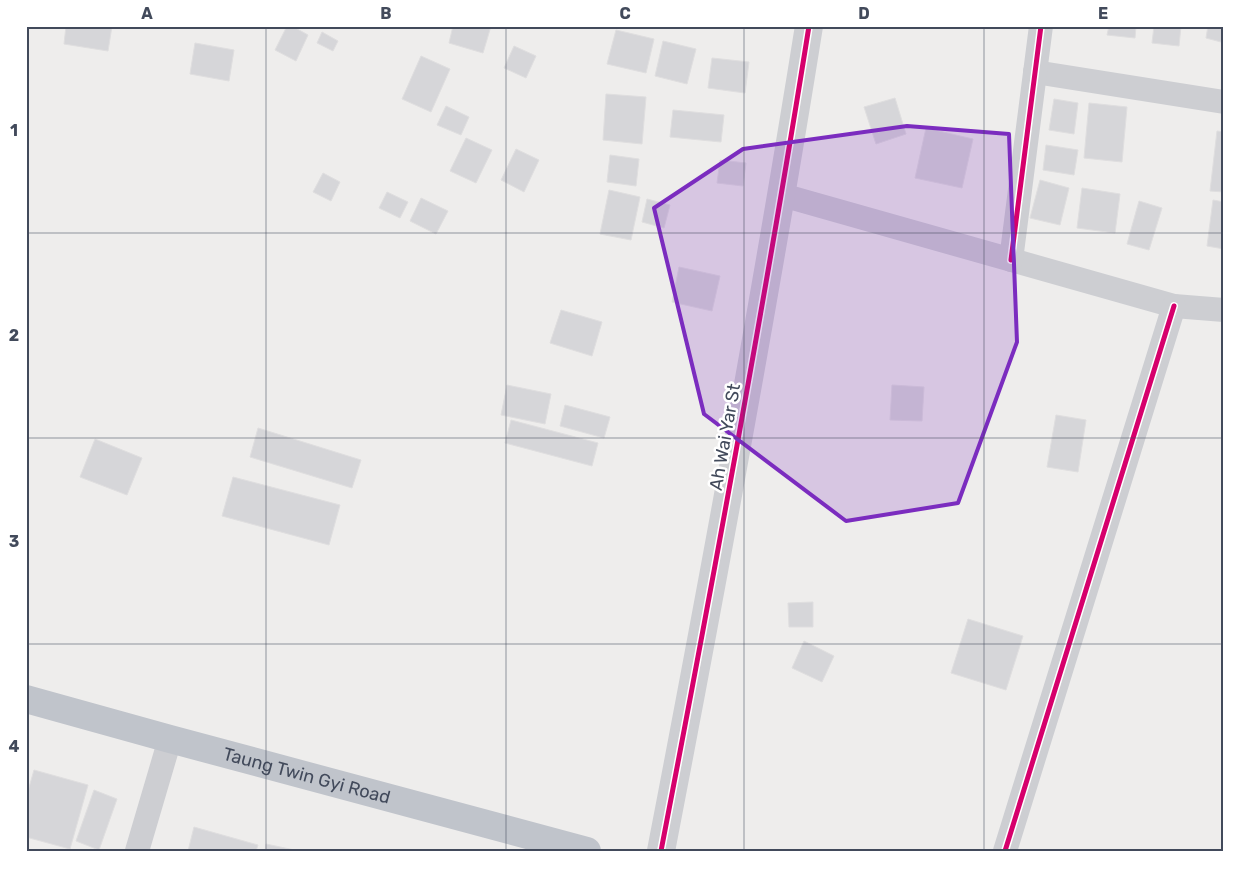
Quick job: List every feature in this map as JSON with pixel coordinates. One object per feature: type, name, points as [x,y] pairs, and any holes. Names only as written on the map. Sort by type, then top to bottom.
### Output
[{"type":"highway","name":"Taung Twin Gyi Road","points":[[26,699],[587,851]]},
{"type":"street","points":[[1011,260],[1041,26]]},
{"type":"street","name":"Ah Wai Yar St","points":[[661,851],[720,544],[782,195],[806,27]]},
{"type":"street","points":[[1036,72],[1224,102]]},
{"type":"street","points":[[782,195],[1174,306],[1224,310]]},
{"type":"street","points":[[1005,851],[1174,306]]},
{"type":"street","points":[[137,851],[170,739]]},
{"type":"highlighted area","points":[[907,126],[1009,134],[1017,342],[958,503],[846,521],[704,414],[654,208],[743,149]]},
{"type":"building","points":[[66,26],[112,26],[108,51],[64,44]]},
{"type":"building","points":[[287,26],[292,26],[308,35],[296,61],[275,50]]},
{"type":"building","points":[[453,26],[491,26],[483,53],[449,43]]},
{"type":"building","points":[[1109,26],[1136,26],[1135,38],[1107,35]]},
{"type":"building","points":[[1154,26],[1181,26],[1179,46],[1152,43]]},
{"type":"building","points":[[1208,26],[1224,26],[1221,42],[1206,38]]},
{"type":"building","points":[[616,30],[654,39],[646,73],[607,64]]},
{"type":"building","points":[[322,32],[338,41],[333,51],[317,43]]},
{"type":"building","points":[[663,41],[696,49],[687,84],[655,76]]},
{"type":"building","points":[[195,43],[234,50],[229,81],[190,74]]},
{"type":"building","points":[[514,46],[536,56],[526,78],[504,68]]},
{"type":"building","points":[[421,56],[450,69],[431,112],[402,99]]},
{"type":"building","points":[[712,58],[749,62],[745,93],[708,88]]},
{"type":"building","points":[[606,94],[646,97],[642,144],[603,140]]},
{"type":"building","points":[[895,98],[906,134],[876,144],[864,107]]},
{"type":"building","points":[[1054,99],[1078,103],[1074,134],[1049,130]]},
{"type":"building","points":[[1089,103],[1127,107],[1122,162],[1084,158]]},
{"type":"building","points":[[446,106],[469,117],[461,135],[437,125]]},
{"type":"building","points":[[673,110],[724,115],[721,142],[670,137]]},
{"type":"building","points":[[926,128],[973,139],[962,188],[915,178]]},
{"type":"building","points":[[1217,131],[1224,132],[1224,192],[1210,191]]},
{"type":"building","points":[[466,138],[492,150],[476,183],[450,171]]},
{"type":"building","points":[[1046,145],[1078,150],[1074,175],[1043,170]]},
{"type":"building","points":[[516,149],[539,160],[524,192],[501,180]]},
{"type":"building","points":[[610,155],[639,159],[636,186],[607,182]]},
{"type":"building","points":[[720,160],[746,163],[743,186],[717,183]]},
{"type":"building","points":[[323,173],[340,182],[331,201],[313,192]]},
{"type":"building","points":[[1040,180],[1069,188],[1060,225],[1030,218]]},
{"type":"building","points":[[1082,188],[1120,194],[1115,233],[1077,228]]},
{"type":"building","points":[[609,190],[640,197],[631,240],[600,234]]},
{"type":"building","points":[[387,192],[408,202],[400,218],[379,208]]},
{"type":"building","points":[[421,198],[448,211],[436,234],[410,221]]},
{"type":"building","points":[[647,199],[670,205],[664,228],[642,222]]},
{"type":"building","points":[[1213,200],[1224,202],[1224,249],[1207,246]]},
{"type":"building","points":[[1139,201],[1162,208],[1149,250],[1127,244]]},
{"type":"building","points":[[679,267],[720,276],[712,311],[672,302]]},
{"type":"building","points":[[561,310],[602,322],[592,356],[550,343]]},
{"type":"building","points":[[507,385],[551,394],[545,424],[501,415]]},
{"type":"building","points":[[892,385],[924,387],[922,421],[890,420]]},
{"type":"building","points":[[565,405],[610,417],[604,438],[560,426]]},
{"type":"building","points":[[1056,415],[1086,420],[1078,472],[1047,467]]},
{"type":"building","points":[[511,420],[598,443],[592,466],[505,443]]},
{"type":"building","points":[[258,428],[361,460],[352,488],[250,457]]},
{"type":"building","points":[[95,439],[142,458],[127,495],[80,477]]},
{"type":"building","points":[[233,477],[340,505],[329,545],[222,516]]},
{"type":"building","points":[[813,602],[813,627],[789,627],[788,603]]},
{"type":"building","points":[[968,619],[1023,636],[1006,690],[951,673]]},
{"type":"building","points":[[804,641],[834,656],[822,682],[792,668]]},
{"type":"building","points":[[34,770],[88,785],[70,849],[26,837],[26,798]]},
{"type":"building","points":[[94,790],[117,799],[99,850],[76,841]]},
{"type":"building","points":[[194,827],[258,845],[256,851],[188,851]]},
{"type":"building","points":[[266,844],[299,851],[265,851]]},
{"type":"cycle path","points":[[661,851],[775,233],[809,26]]},
{"type":"cycle path","points":[[1011,260],[1041,26]]},
{"type":"cycle path","points":[[1005,851],[1174,306]]}]
